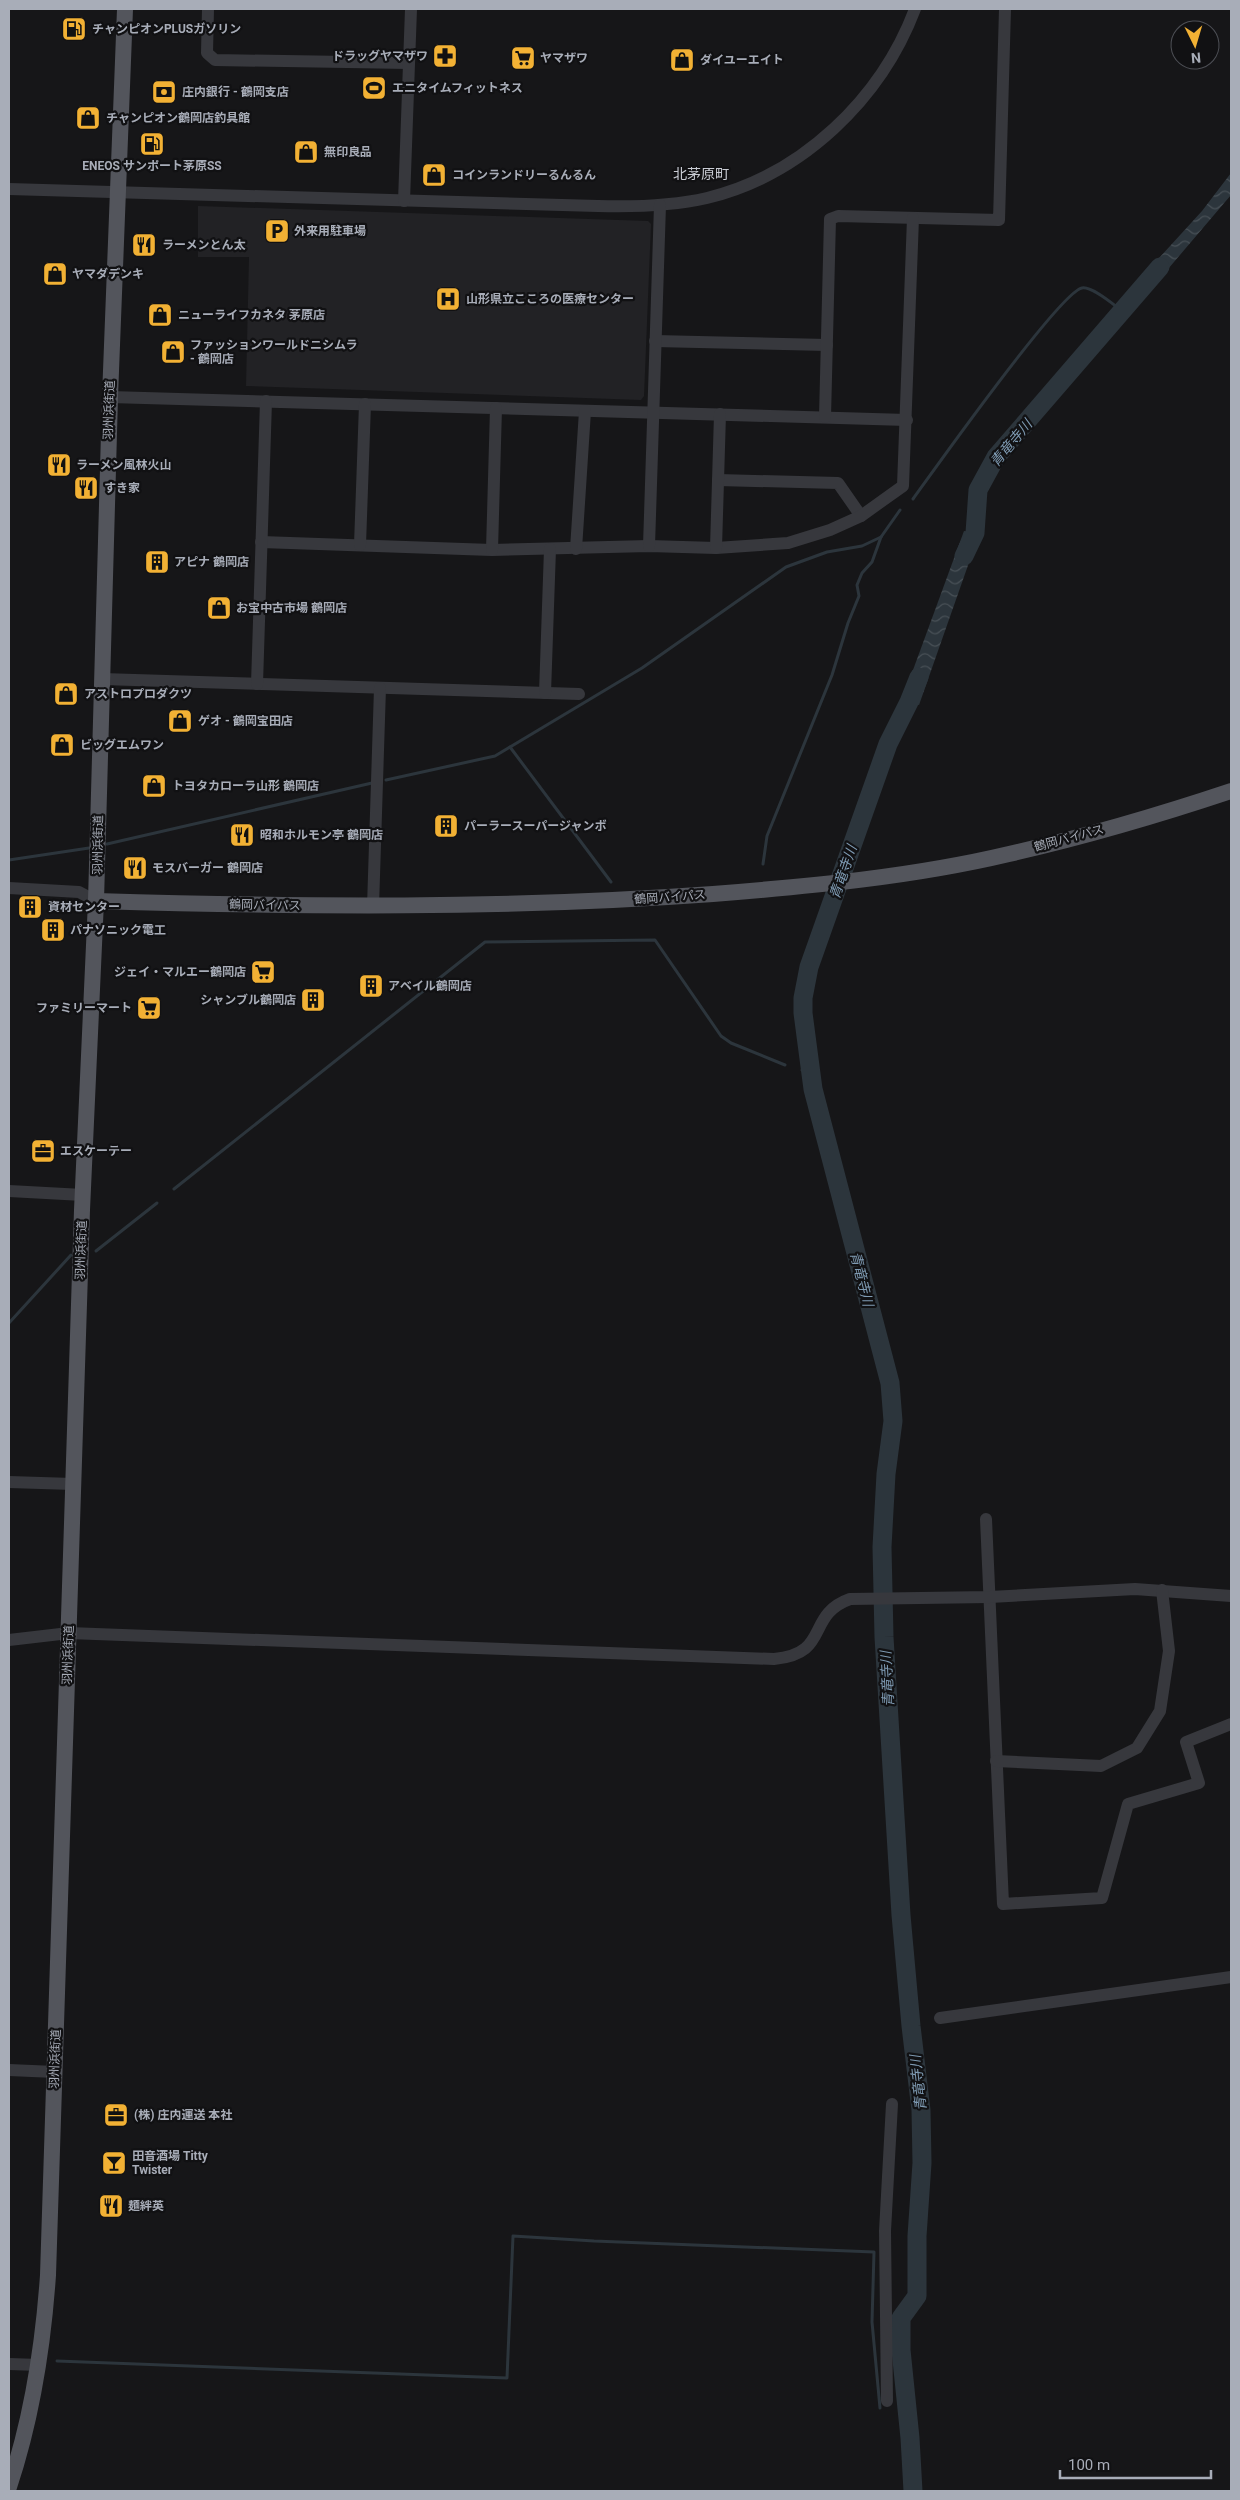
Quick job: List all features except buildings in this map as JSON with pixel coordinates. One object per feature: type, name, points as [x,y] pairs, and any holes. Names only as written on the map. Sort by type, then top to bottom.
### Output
[{"type":"main road","name":"羽州浜街道","points":[[9,2487],[28,2421],[39,2365],[48,2275],[83,1195],[96,901],[110,397],[125,9]]},
{"type":"main road","name":"鶴岡バイパス","points":[[96,901],[373,907],[582,902],[813,886],[889,876],[1009,854],[1231,791]]},
{"type":"street","points":[[208,9],[207,53],[215,60],[409,63]]},
{"type":"street","points":[[404,201],[411,9]]},
{"type":"street","points":[[9,189],[598,206],[660,205],[707,198],[746,184],[792,161],[839,124],[878,80],[893,57],[915,9]]},
{"type":"street","points":[[825,418],[830,219],[838,216],[998,220],[1005,9]]},
{"type":"street","points":[[649,546],[660,205]]},
{"type":"street","points":[[261,542],[492,550],[649,546],[716,548],[788,543],[830,530],[861,516],[903,486],[907,420],[913,218]]},
{"type":"street","points":[[655,341],[827,346]]},
{"type":"street","points":[[110,397],[907,420]]},
{"type":"street","points":[[257,684],[266,401]]},
{"type":"street","points":[[360,545],[365,404]]},
{"type":"street","points":[[492,550],[496,408]]},
{"type":"street","points":[[576,548],[585,411]]},
{"type":"street","points":[[716,548],[720,414]]},
{"type":"street","points":[[718,480],[838,483],[861,516]]},
{"type":"street","points":[[545,693],[550,549]]},
{"type":"street","points":[[102,679],[579,694]]},
{"type":"street","points":[[373,907],[380,688]]},
{"type":"street","points":[[9,888],[80,892],[96,901]]},
{"type":"street","points":[[9,1192],[83,1195]]},
{"type":"street","points":[[9,1482],[74,1484]]},
{"type":"street","points":[[986,1519],[1004,1904],[1102,1898],[1128,1804],[1199,1783],[1186,1742],[1231,1724]]},
{"type":"street","points":[[9,1640],[69,1633],[774,1659],[790,1658],[807,1648],[822,1620],[838,1603],[850,1599],[990,1597],[1162,1590],[1231,1596]]},
{"type":"street","points":[[996,1761],[1101,1766],[1137,1748],[1160,1711],[1169,1651],[1162,1590]]},
{"type":"street","points":[[940,2018],[1231,1977]]},
{"type":"street","points":[[9,2070],[55,2072]]},
{"type":"street","points":[[888,2400],[884,2231],[892,2104]]},
{"type":"street","points":[[9,2364],[39,2365]]},
{"type":"shaded area","name":"山形県立こころの医療センター","points":[[198,206],[648,221],[651,224],[644,396],[641,400],[246,386],[249,257],[198,257]]},
{"type":"water","points":[[1231,173],[1231,195],[1151,289],[1139,280],[1202,211]]},
{"type":"water","points":[[964,531],[979,534],[919,705],[902,700]]},
{"type":"waterway","name":"青竜寺川","points":[[964,556],[975,533],[978,490],[996,457],[1160,267]]},
{"type":"waterway","points":[[913,499],[1024,349],[1069,297],[1082,288],[1086,288],[1103,296],[1122,311]]},
{"type":"waterway","points":[[763,864],[767,836],[832,675],[848,623],[859,596],[857,585],[862,573],[872,562],[881,537],[900,510]]},
{"type":"waterway","points":[[386,780],[495,756],[642,668],[786,567],[827,552],[862,546],[881,537]]},
{"type":"waterway","name":"青竜寺川","points":[[913,2491],[910,2438],[901,2350],[901,2318],[917,2296],[917,2236],[922,2163],[921,2110],[901,1915],[884,1637],[882,1547],[886,1474],[893,1421],[890,1383],[813,1089],[803,1013],[803,998],[809,967],[888,744],[919,677]]},
{"type":"waterway","points":[[510,747],[611,882]]},
{"type":"waterway","points":[[107,844],[372,783]]},
{"type":"waterway","points":[[9,860],[89,848]]},
{"type":"waterway","points":[[174,1189],[485,942],[655,940],[721,1036],[731,1043],[785,1065]]},
{"type":"waterway","points":[[802,1070],[811,1074]]},
{"type":"waterway","points":[[96,1251],[157,1203]]},
{"type":"waterway","points":[[9,1323],[71,1255]]},
{"type":"waterway","points":[[57,2361],[507,2378],[513,2236],[874,2252],[872,2322],[880,2408]]},
{"type":"place","name":"チャンピオンPLUSガソリン","points":[[74,29]]},
{"type":"place","name":"ドラッグヤマザワ","points":[[445,56]]},
{"type":"place","name":"ヤマザワ","points":[[523,58]]},
{"type":"place","name":"ダイユーエイト","points":[[682,60]]},
{"type":"place","name":"エニタイムフィットネス","points":[[374,88]]},
{"type":"place","name":"庄内銀行 - 鶴岡支店","points":[[164,92]]},
{"type":"place","name":"チャンピオン鶴岡店釣具館","points":[[88,118]]},
{"type":"place","name":"ENEOS サンポート茅原SS","points":[[152,144]]},
{"type":"place","name":"無印良品","points":[[306,152]]},
{"type":"place","name":"コインランドリーるんるん","points":[[434,175]]},
{"type":"place","name":"外来用駐車場","points":[[277,231]]},
{"type":"place","name":"ラーメンとん太","points":[[144,245]]},
{"type":"place","name":"ヤマダデンキ","points":[[55,274]]},
{"type":"place","name":"山形県立こころの医療センター","points":[[448,299]]},
{"type":"place","name":"ニューライフカネタ 茅原店","points":[[160,315]]},
{"type":"place","name":"ファッションワールドニシムラ - 鶴岡店","points":[[173,352]]},
{"type":"place","name":"ラーメン風林火山","points":[[59,465]]},
{"type":"place","name":"すき家","points":[[86,488]]},
{"type":"place","name":"アピナ 鶴岡店","points":[[157,562]]},
{"type":"place","name":"お宝中古市場 鶴岡店","points":[[219,608]]},
{"type":"place","name":"アストロプロダクツ","points":[[66,694]]},
{"type":"place","name":"ゲオ - 鶴岡宝田店","points":[[180,721]]},
{"type":"place","name":"ビッグエムワン","points":[[62,745]]},
{"type":"place","name":"トヨタカローラ山形 鶴岡店","points":[[154,786]]},
{"type":"place","name":"パーラースーパージャンボ","points":[[446,826]]},
{"type":"place","name":"昭和ホルモン亭 鶴岡店","points":[[242,835]]},
{"type":"place","name":"モスバーガー 鶴岡店","points":[[135,868]]},
{"type":"place","name":"資材センター","points":[[30,907]]},
{"type":"place","name":"パナソニック電工","points":[[53,930]]},
{"type":"place","name":"ジェイ・マルエー鶴岡店","points":[[263,972]]},
{"type":"place","name":"アベイル鶴岡店","points":[[371,986]]},
{"type":"place","name":"シャンブル鶴岡店","points":[[313,1000]]},
{"type":"place","name":"ファミリーマート","points":[[149,1008]]},
{"type":"place","name":"エスケーテー","points":[[43,1151]]},
{"type":"place","name":"(株) 庄内運送 本社","points":[[116,2115]]},
{"type":"place","name":"田音酒場 Titty Twister","points":[[114,2163]]},
{"type":"place","name":"麺絆英","points":[[111,2206]]},
{"type":"district","name":"北茅原町","points":[[701,174]]}]
